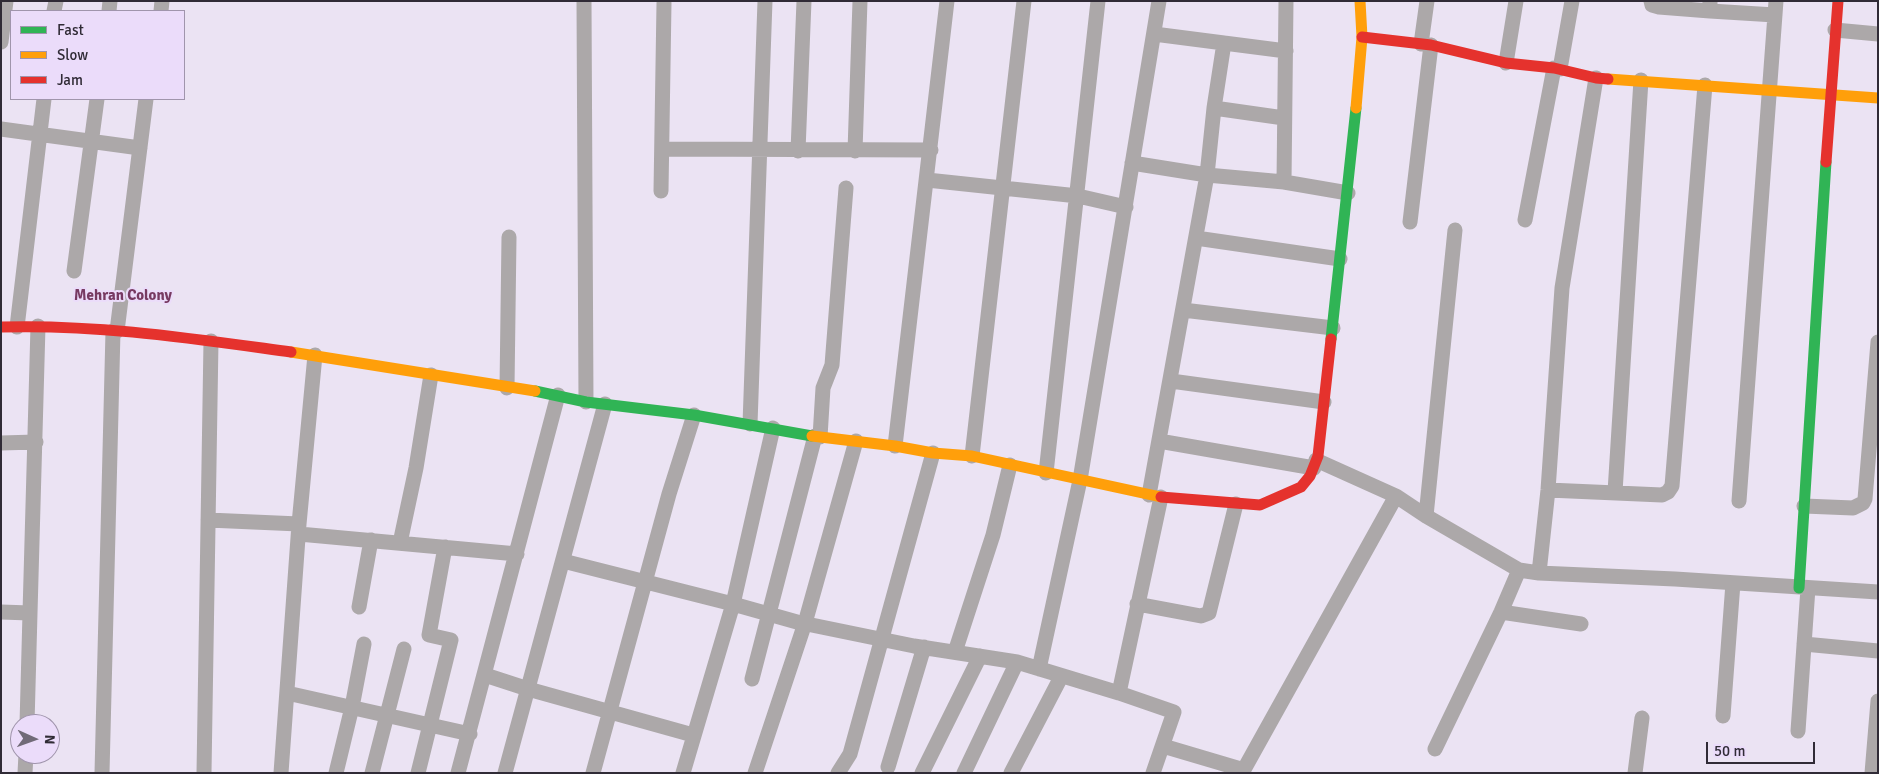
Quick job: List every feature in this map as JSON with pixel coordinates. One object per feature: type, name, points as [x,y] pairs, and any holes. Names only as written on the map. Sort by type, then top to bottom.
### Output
[{"type":"street","points":[[1,42],[6,1]]},
{"type":"street","points":[[584,1],[586,402]]},
{"type":"street","points":[[750,424],[765,1]]},
{"type":"street","points":[[798,150],[804,1]]},
{"type":"street","points":[[855,151],[860,1]]},
{"type":"street","points":[[895,446],[947,1]]},
{"type":"street","points":[[972,456],[1024,1]]},
{"type":"street","points":[[1046,473],[1098,1]]},
{"type":"street","points":[[1039,669],[1080,480],[1159,1]]},
{"type":"street","points":[[1284,182],[1286,1]]},
{"type":"street","points":[[1,327],[38,326],[115,331],[210,341],[558,395],[586,402],[694,415],[818,437],[895,446],[933,453],[972,456],[1155,496],[1260,505],[1291,493],[1300,487],[1310,476],[1318,456],[1348,193],[1362,37],[1360,1]]},
{"type":"street","points":[[1410,222],[1426,44],[1427,1]]},
{"type":"street","points":[[1506,63],[1516,1]]},
{"type":"street","points":[[1525,220],[1572,1]]},
{"type":"street","points":[[1651,1],[1652,5],[1659,7],[1776,8],[1739,501]]},
{"type":"street","points":[[1798,731],[1804,644],[1804,506],[1830,94],[1838,1]]},
{"type":"street","points":[[661,191],[664,3]]},
{"type":"street","points":[[1835,30],[1878,34]]},
{"type":"street","points":[[1154,34],[1286,51]]},
{"type":"street","points":[[1362,37],[1426,44],[1506,63],[1557,69],[1596,78],[1878,98]]},
{"type":"street","points":[[1118,693],[1137,604],[1155,496],[1159,441],[1207,175],[1214,108],[1224,43]]},
{"type":"street","points":[[1539,573],[1548,490],[1562,288],[1596,78]]},
{"type":"street","points":[[1616,492],[1641,80]]},
{"type":"street","points":[[1548,490],[1662,495],[1668,492],[1672,486],[1705,85]]},
{"type":"street","points":[[17,327],[44,100]]},
{"type":"street","points":[[74,271],[97,100]]},
{"type":"street","points":[[102,773],[115,331],[146,100]]},
{"type":"street","points":[[1214,108],[1284,118]]},
{"type":"street","points":[[1,129],[140,148]]},
{"type":"street","points":[[662,149],[931,150]]},
{"type":"street","points":[[1132,163],[1207,175],[1284,182],[1348,193]]},
{"type":"street","points":[[927,180],[1003,190],[1078,196],[1126,207]]},
{"type":"street","points":[[752,679],[818,437],[824,388],[832,365],[846,188]]},
{"type":"street","points":[[1426,516],[1455,230]]},
{"type":"street","points":[[507,388],[509,236]]},
{"type":"street","points":[[1196,238],[1340,260]]},
{"type":"street","points":[[1183,310],[1333,328]]},
{"type":"street","points":[[27,714],[38,326]]},
{"type":"street","points":[[204,773],[210,341]]},
{"type":"street","points":[[1804,506],[1853,508],[1858,507],[1865,499],[1878,342]]},
{"type":"street","points":[[281,773],[299,529],[315,356]]},
{"type":"street","points":[[400,543],[416,468],[431,375]]},
{"type":"street","points":[[1171,381],[1324,402]]},
{"type":"street","points":[[458,773],[470,734],[558,395]]},
{"type":"street","points":[[505,773],[605,404]]},
{"type":"street","points":[[593,773],[644,581],[694,415]]},
{"type":"street","points":[[683,773],[733,604],[773,428]]},
{"type":"street","points":[[755,773],[805,624],[856,441]]},
{"type":"street","points":[[1159,441],[1315,464],[1396,496],[1426,516],[1520,570],[1539,573],[1878,592]]},
{"type":"street","points":[[1,443],[36,442]]},
{"type":"street","points":[[838,773],[850,754],[933,453]]},
{"type":"street","points":[[955,652],[993,535],[1010,465]]},
{"type":"street","points":[[1163,746],[1243,771],[1396,496]]},
{"type":"street","points":[[1137,604],[1201,616],[1209,613],[1236,504]]},
{"type":"street","points":[[208,520],[299,529],[371,540],[516,554]]},
{"type":"street","points":[[359,607],[371,540]]},
{"type":"street","points":[[418,773],[451,640],[429,635],[445,547]]},
{"type":"street","points":[[563,561],[805,624],[924,647],[1017,662],[1174,712],[1153,773]]},
{"type":"street","points":[[1435,749],[1520,570]]},
{"type":"street","points":[[1723,716],[1733,583]]},
{"type":"street","points":[[1,612],[30,613]]},
{"type":"street","points":[[1501,612],[1581,624]]},
{"type":"street","points":[[336,773],[352,708],[364,644]]},
{"type":"street","points":[[1804,644],[1878,650]]},
{"type":"street","points":[[888,767],[924,647]]},
{"type":"street","points":[[372,773],[404,649]]},
{"type":"street","points":[[922,773],[980,656]]},
{"type":"street","points":[[964,773],[1017,662]]},
{"type":"street","points":[[485,675],[528,689],[694,735]]},
{"type":"street","points":[[1011,773],[1061,676]]},
{"type":"street","points":[[286,692],[470,734]]},
{"type":"street","points":[[1872,773],[1878,701]]},
{"type":"street","points":[[1634,773],[1642,718]]},
{"type":"traffic: fast","points":[[1331,339],[1356,108]]},
{"type":"traffic: fast","points":[[1799,588],[1826,162]]},
{"type":"traffic: fast","points":[[535,391],[586,402],[694,415],[812,436]]},
{"type":"traffic: slow","points":[[1356,108],[1362,37],[1360,1]]},
{"type":"traffic: slow","points":[[1608,79],[1878,98]]},
{"type":"traffic: slow","points":[[291,352],[535,391]]},
{"type":"traffic: slow","points":[[812,436],[895,446],[933,453],[972,456],[1161,497]]},
{"type":"traffic: jam","points":[[1826,162],[1838,1]]},
{"type":"traffic: jam","points":[[1362,37],[1431,45],[1506,63],[1554,68],[1608,79]]},
{"type":"traffic: jam","points":[[1,327],[74,328],[146,333],[291,352]]},
{"type":"traffic: jam","points":[[1161,497],[1260,505],[1301,487],[1310,476],[1318,456],[1331,339]]},
{"type":"district","name":"Mehran Colony","points":[[123,296]]}]
